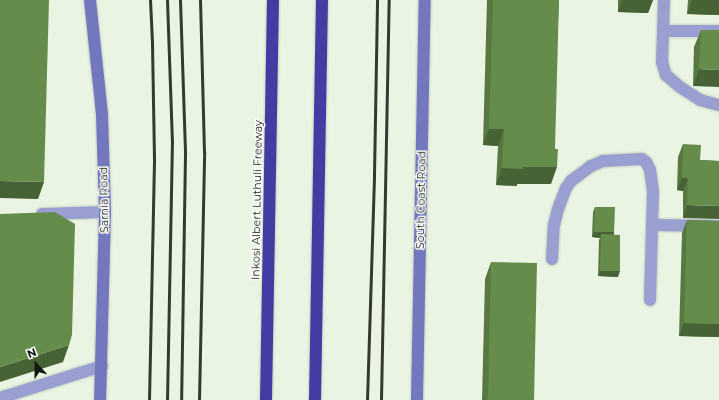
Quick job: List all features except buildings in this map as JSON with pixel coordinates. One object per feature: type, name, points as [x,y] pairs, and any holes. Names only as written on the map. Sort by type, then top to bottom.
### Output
[{"type":"highway","name":"Inkosi Albert Luthuli Freeway","points":[[266,400],[273,0]]},
{"type":"highway","points":[[315,400],[322,0]]},
{"type":"main road","name":"Sarnia Road","points":[[90,0],[102,115],[105,212],[100,400]]},
{"type":"main road","name":"South Coast Road","points":[[417,400],[425,0]]},
{"type":"lane","points":[[664,0],[662,62],[666,75],[680,87],[700,100],[719,105]]},
{"type":"lane","points":[[664,31],[719,31]]},
{"type":"lane","points":[[552,258],[554,225],[566,188],[580,173],[603,161],[635,159],[646,162],[653,179],[654,225],[650,300]]},
{"type":"lane","points":[[30,215],[105,212]]},
{"type":"lane","points":[[654,225],[719,226]]},
{"type":"lane","points":[[0,398],[102,366]]},
{"type":"railway","points":[[149,400],[154,158],[150,0]]},
{"type":"railway","points":[[167,0],[172,140],[167,400]]},
{"type":"railway","points":[[180,0],[185,154],[181,400]]},
{"type":"railway","points":[[199,400],[204,152],[200,0]]},
{"type":"railway","points":[[367,400],[374,175],[377,0]]},
{"type":"railway","points":[[381,400],[389,0]]}]
